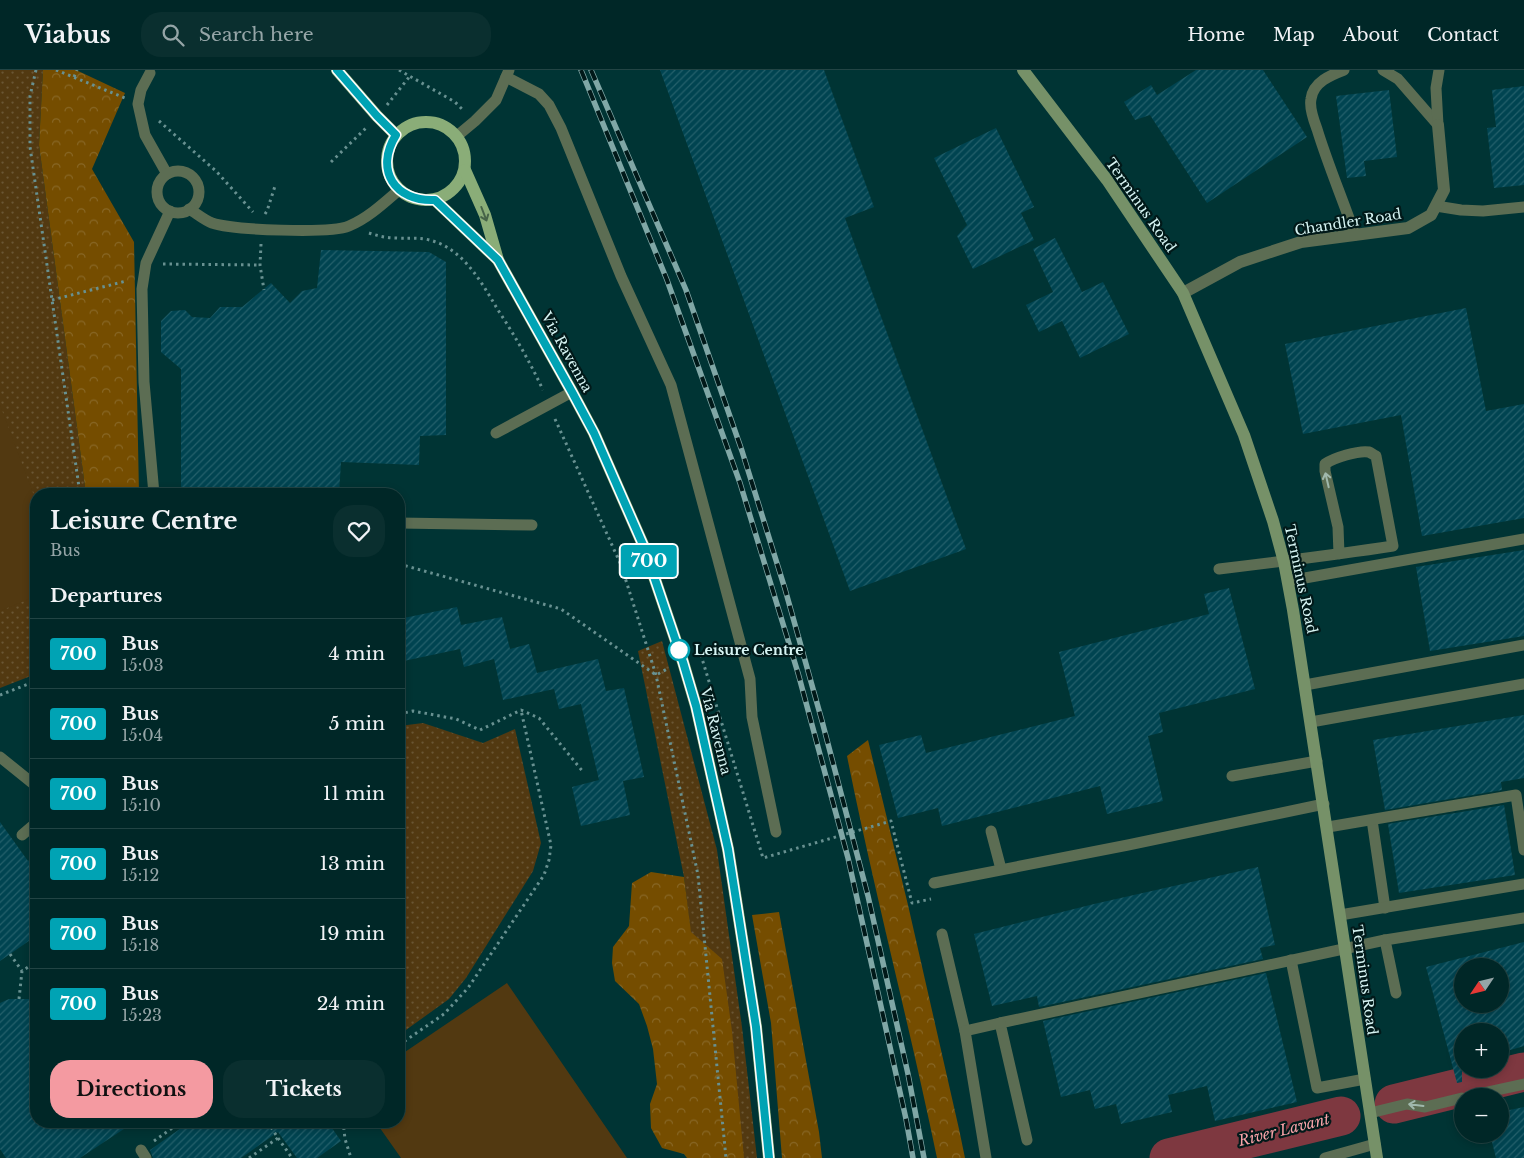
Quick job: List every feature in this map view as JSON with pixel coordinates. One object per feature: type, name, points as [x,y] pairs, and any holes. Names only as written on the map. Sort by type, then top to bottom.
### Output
[{"type":"main road","points":[[337,70],[396,135]]},
{"type":"main road","points":[[426,121],[438,123],[448,128],[457,136],[463,146],[466,158],[461,180],[454,189],[445,196],[435,200],[422,201],[410,197],[399,190],[387,169],[389,146],[396,135],[404,128],[426,121]]},
{"type":"main road","name":"Via Ravenna","points":[[464,170],[485,215],[498,260],[594,433],[644,547],[683,662],[696,706],[728,849],[756,1027],[769,1158]]},
{"type":"main road","name":"Via Ravenna","points":[[435,200],[498,260]]},
{"type":"street","name":"Terminus Road","points":[[1023,70],[1107,180],[1183,293],[1244,435],[1274,522],[1288,581],[1311,722],[1377,1158]]},
{"type":"street","name":"Chandler Road","points":[[1183,293],[1240,262],[1301,242],[1408,228],[1432,215],[1444,190],[1438,125]]},
{"type":"lane","points":[[1344,70],[1317,85],[1311,99],[1313,116],[1325,155],[1355,235]]},
{"type":"lane","points":[[1383,70],[1398,79],[1438,125]]},
{"type":"lane","points":[[1438,125],[1436,88],[1439,70]]},
{"type":"lane","points":[[150,73],[141,90],[138,104],[145,135],[167,174]]},
{"type":"lane","points":[[457,136],[496,100],[508,74],[539,94],[549,105],[561,128],[621,276],[671,386],[750,680],[752,717],[776,832]]},
{"type":"lane","points":[[180,171],[192,176],[196,181],[199,193],[197,200],[189,209],[180,212],[170,211],[164,207],[157,196],[159,183],[167,174],[180,171]]},
{"type":"lane","points":[[189,209],[212,223],[250,229],[322,230],[348,226],[370,213],[399,190]]},
{"type":"lane","points":[[1436,206],[1482,211],[1524,207]]},
{"type":"lane","points":[[153,488],[144,382],[142,288],[146,264],[170,211]]},
{"type":"lane","points":[[496,433],[572,392]]},
{"type":"lane","points":[[1219,569],[1284,562],[1339,554],[1392,546],[1376,456],[1370,452],[1331,459],[1325,464],[1324,471],[1338,527],[1339,554]]},
{"type":"lane","points":[[405,523],[532,524]]},
{"type":"lane","points":[[1288,581],[1524,539]]},
{"type":"lane","points":[[1305,685],[1524,645]]},
{"type":"lane","points":[[1311,722],[1524,684]]},
{"type":"lane","points":[[0,757],[30,781]]},
{"type":"lane","points":[[1232,776],[1317,761]]},
{"type":"lane","points":[[1328,827],[1516,795],[1524,850]]},
{"type":"lane","points":[[934,883],[1324,804]]},
{"type":"lane","points":[[1372,820],[1385,908]]},
{"type":"lane","points":[[22,835],[30,828]]},
{"type":"lane","points":[[990,831],[1001,869]]},
{"type":"lane","points":[[1340,915],[1524,884]]},
{"type":"lane","points":[[964,1031],[1345,948],[1524,918]]},
{"type":"lane","points":[[942,934],[964,1031],[986,1158]]},
{"type":"lane","points":[[1385,940],[1396,993]]},
{"type":"lane","points":[[1291,960],[1317,1088],[1365,1079]]},
{"type":"lane","points":[[1000,1023],[1027,1140]]},
{"type":"lane","points":[[1506,1088],[1524,1084]]},
{"type":"lane","points":[[1370,1113],[1407,1104],[1425,1107],[1454,1100]]},
{"type":"lane","points":[[1325,1158],[1375,1144]]},
{"type":"path","points":[[36,70],[30,96],[30,147],[79,488]]},
{"type":"path","points":[[56,70],[138,104],[216,171],[252,212],[257,215]]},
{"type":"path","points":[[74,77],[77,70]]},
{"type":"path","points":[[399,70],[455,102],[475,121]]},
{"type":"path","points":[[348,226],[376,235],[394,238],[421,237],[442,244],[473,270],[525,353],[621,565],[656,675],[698,875],[726,1158]]},
{"type":"path","points":[[405,566],[561,609],[656,675]]},
{"type":"path","points":[[0,695],[30,684]]},
{"type":"path","points":[[405,713],[413,711],[456,720],[480,730],[521,710],[539,718],[584,773]]},
{"type":"path","points":[[405,1041],[444,1014],[458,1000],[544,875],[552,845],[521,710]]},
{"type":"path","points":[[753,822],[763,858],[892,822],[900,854]]},
{"type":"path","points":[[10,954],[22,972],[19,999]]},
{"type":"path","points":[[22,972],[30,966]]},
{"type":"path","points":[[272,1128],[292,1158]]},
{"type":"path","points":[[344,1128],[351,1158]]},
{"type":"path","points":[[249,1158],[278,1138]]},
{"type":"shaded area","points":[[0,70],[43,70],[39,145],[85,488],[30,488],[30,676],[0,688]]},
{"type":"shaded area","points":[[0,405],[31,488],[30,598],[0,611]]},
{"type":"shaded area","points":[[662,641],[717,850],[742,1027],[757,1158],[717,1158],[684,877],[638,651]]},
{"type":"shaded area","points":[[423,723],[483,743],[515,729],[541,843],[533,871],[466,978],[449,999],[405,1031],[405,725]]},
{"type":"shaded area","points":[[507,983],[627,1158],[401,1158],[380,1128],[405,1128],[405,1052]]},
{"type":"green space","points":[[43,70],[76,70],[125,93],[92,169],[134,242],[139,488],[85,488],[39,145]]},
{"type":"green space","points":[[868,740],[908,905],[965,1158],[937,1158],[847,756]]},
{"type":"green space","points":[[651,872],[684,877],[691,932],[722,959],[732,1031],[744,1158],[687,1158],[684,1154],[662,1148],[651,1128],[650,1104],[657,1084],[653,1049],[639,1004],[615,981],[612,963],[613,947],[629,926],[632,883]]},
{"type":"green space","points":[[779,912],[819,1132],[822,1158],[782,1158],[771,1023],[752,915]]},
{"type":"building","points":[[660,70],[824,70],[874,207],[845,218],[966,549],[850,591]]},
{"type":"building","points":[[1196,70],[1263,70],[1307,137],[1207,203],[1150,115],[1135,120],[1124,102],[1151,85],[1157,95]]},
{"type":"building","points":[[1524,86],[1524,185],[1494,188],[1487,128],[1496,127],[1492,90]]},
{"type":"building","points":[[1389,90],[1397,157],[1364,161],[1366,176],[1347,178],[1336,96]]},
{"type":"building","points":[[996,128],[1034,207],[1021,213],[1034,240],[973,269],[957,236],[967,225],[934,158]]},
{"type":"building","points":[[1055,238],[1082,292],[1103,282],[1129,334],[1080,358],[1062,321],[1039,332],[1026,305],[1053,292],[1033,249]]},
{"type":"building","points":[[321,250],[429,252],[446,262],[446,435],[420,436],[419,465],[341,462],[339,488],[181,488],[181,369],[161,352],[161,321],[171,311],[185,310],[192,317],[210,318],[220,307],[242,307],[271,283],[290,303],[302,291],[317,288]]},
{"type":"building","points":[[1466,308],[1486,411],[1524,404],[1524,518],[1422,536],[1401,415],[1303,434],[1285,344]]},
{"type":"building","points":[[1524,550],[1524,636],[1430,651],[1416,567]]},
{"type":"building","points":[[1229,588],[1255,689],[1159,713],[1163,732],[1148,736],[1163,801],[1107,814],[1100,786],[942,826],[938,808],[898,818],[879,745],[921,735],[926,753],[1075,716],[1059,652],[1209,614],[1204,594]]},
{"type":"building","points":[[457,607],[461,625],[502,617],[510,649],[529,644],[537,673],[598,659],[606,691],[624,688],[644,777],[623,781],[630,815],[581,826],[572,787],[599,780],[581,704],[559,709],[554,689],[503,700],[494,659],[464,667],[460,649],[405,661],[405,618]]},
{"type":"building","points":[[1524,715],[1524,778],[1501,782],[1502,790],[1385,810],[1373,740]]},
{"type":"building","points":[[1504,805],[1515,875],[1399,893],[1388,824]]},
{"type":"building","points":[[0,822],[28,861],[30,860],[30,940],[0,961]]},
{"type":"building","points":[[1258,867],[1275,945],[1260,948],[1263,959],[1039,1007],[1037,996],[992,1006],[974,934],[1094,904]]},
{"type":"building","points":[[1524,942],[1524,1046],[1509,1050],[1509,1023],[1454,1023],[1454,1072],[1426,967],[1454,960],[1454,1013],[1509,1013],[1509,958],[1461,958]]},
{"type":"building","points":[[1266,973],[1297,1102],[1215,1121],[1207,1086],[1168,1095],[1172,1112],[1121,1124],[1116,1104],[1095,1109],[1090,1090],[1061,1097],[1043,1021]]},
{"type":"building","points":[[9,999],[30,999],[30,1128],[125,1128],[80,1158],[6,1158],[0,1149],[0,1003]]},
{"type":"building","points":[[1456,1078],[1462,1078],[1462,1082],[1457,1083]]},
{"type":"building","points":[[1524,1107],[1524,1158],[1496,1158],[1492,1143],[1509,1143],[1509,1110]]},
{"type":"building","points":[[181,1128],[332,1128],[341,1141],[317,1158],[297,1158],[278,1132],[241,1158],[153,1158],[150,1150]]},
{"type":"waterway","name":"River Lavant","points":[[1394,1104],[1524,1072]]},
{"type":"waterway","name":"River Lavant","points":[[1169,1158],[1341,1116]]},
{"type":"railway","points":[[581,70],[667,280],[740,483],[798,673],[848,858],[913,1158]]},
{"type":"railway","points":[[591,70],[686,290],[742,451],[785,589],[868,896],[908,1074],[924,1158]]},
{"type":"bus line","name":"700","points":[[337,70],[396,135],[389,146],[387,169],[399,190],[410,197],[422,201],[435,200],[498,260],[594,433],[644,547],[696,706],[728,849],[756,1027],[769,1158]]},
{"type":"place","name":"Leisure Centre","points":[[679,650]]}]
